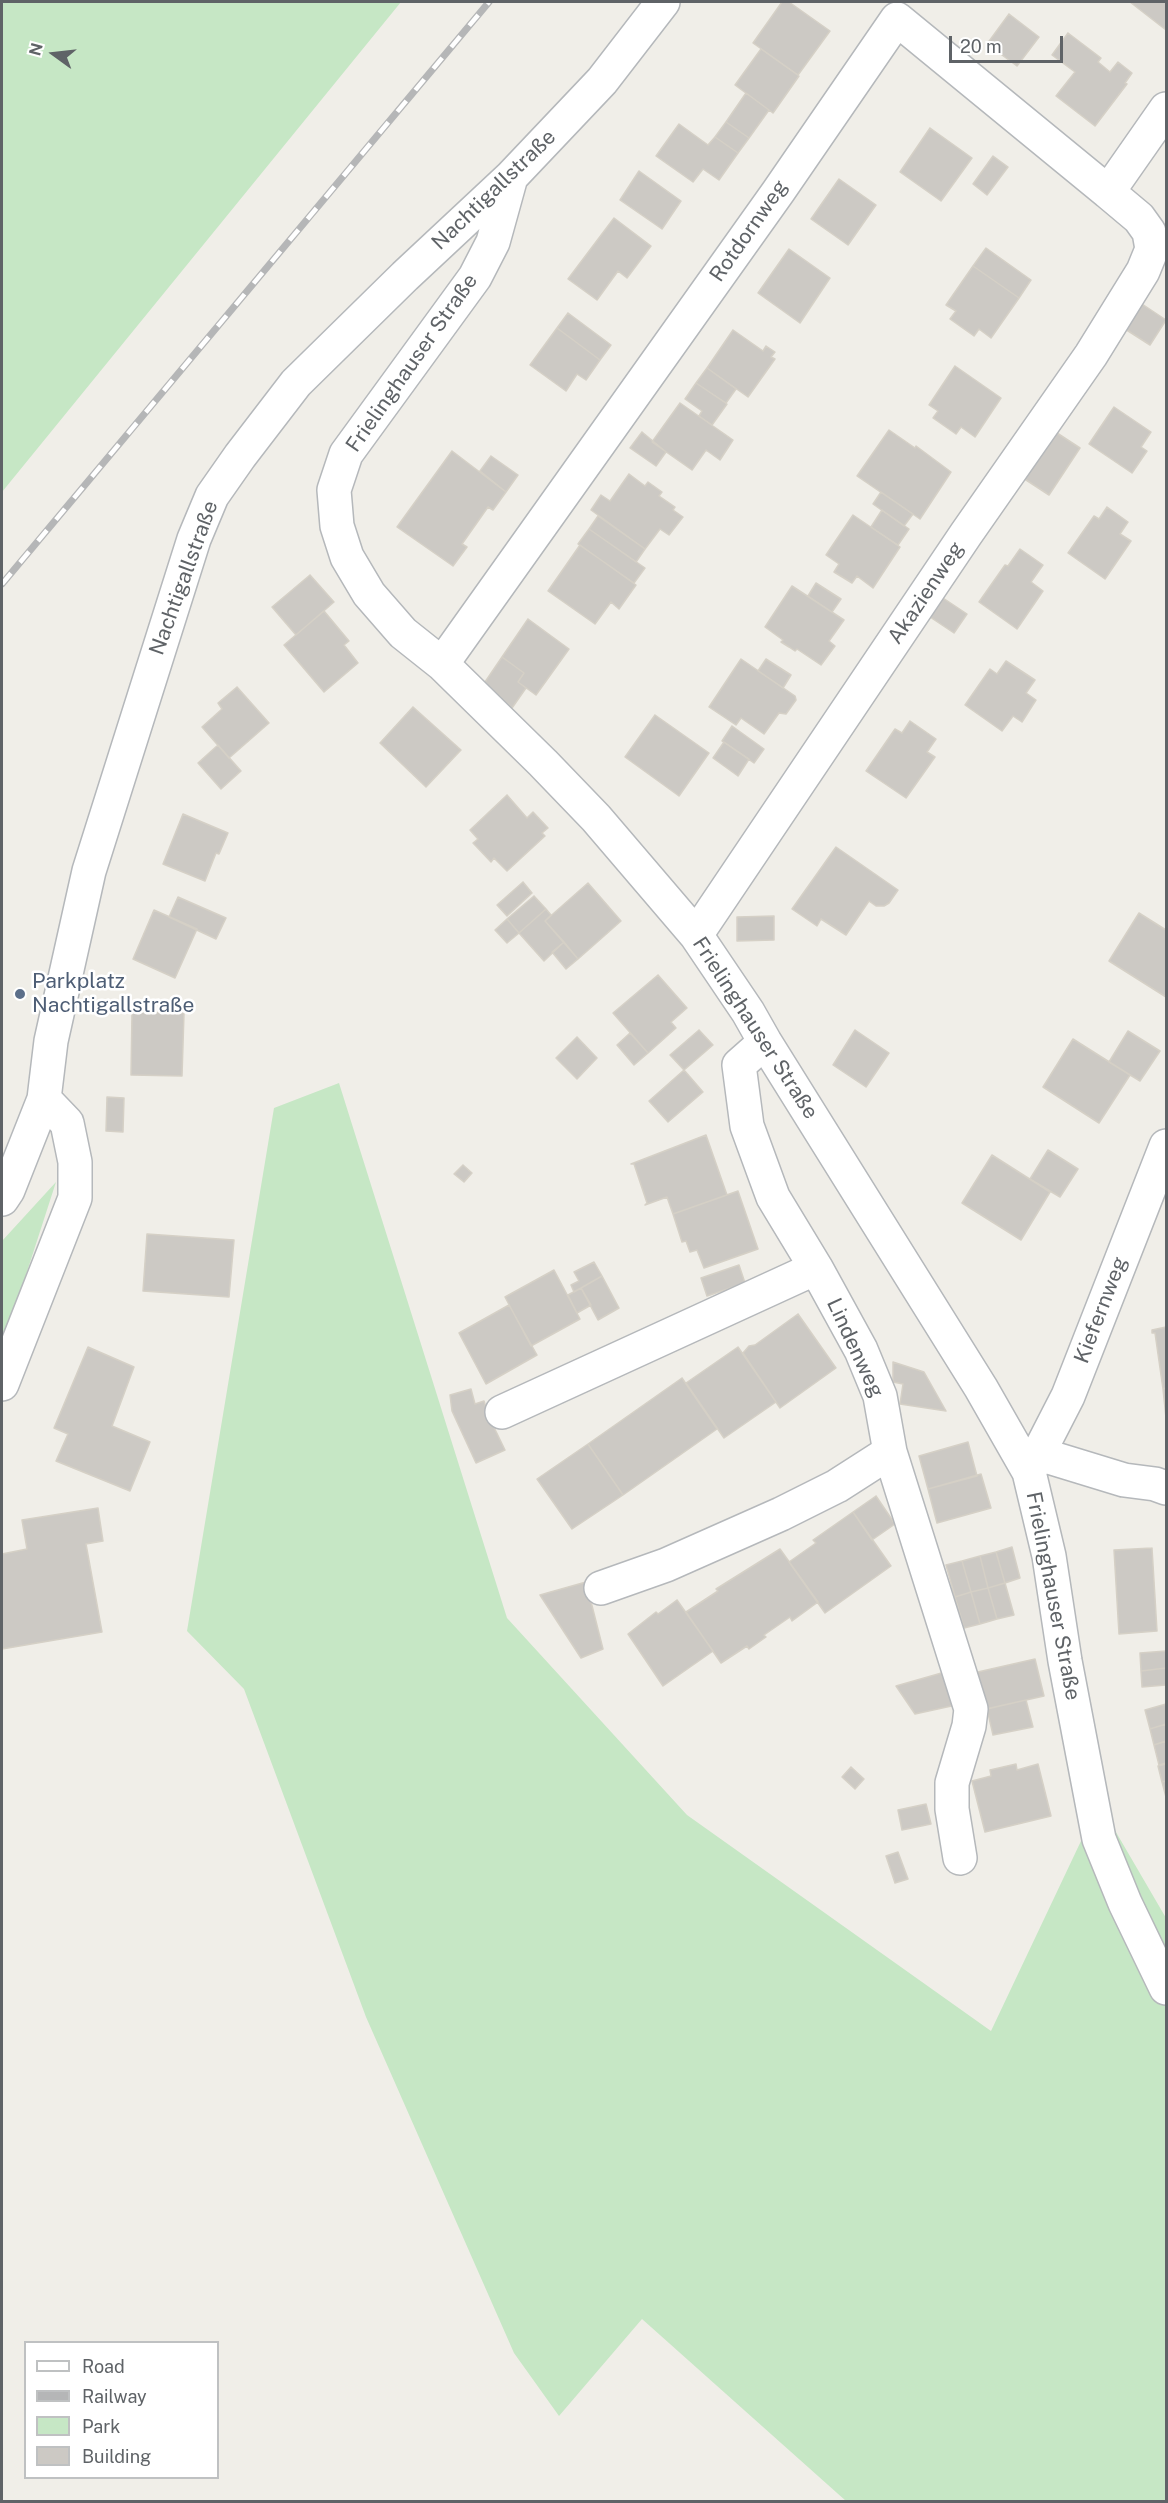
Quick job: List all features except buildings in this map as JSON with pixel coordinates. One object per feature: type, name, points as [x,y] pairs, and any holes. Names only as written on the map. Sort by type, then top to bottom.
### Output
[{"type":"street","name":"Nachtigallstraße","points":[[2,1199],[8,1190],[44,1099],[51,1041],[89,872],[194,539],[212,496],[296,383],[405,276],[511,177],[602,81],[663,2]]},
{"type":"street","name":"Rotdornweg","points":[[442,664],[778,192],[897,19],[1108,192]]},
{"type":"street","points":[[1108,192],[1167,109]]},
{"type":"street","name":"Frielinghauser Straße","points":[[511,177],[493,242],[475,277],[346,454],[334,490],[336,526],[346,557],[369,594],[403,633],[442,664],[528,748],[588,810],[696,935],[748,1012],[981,1388],[1034,1463],[1065,1661],[1099,1839],[1125,1902],[1167,1988]]},
{"type":"street","name":"Akazienweg","points":[[696,935],[966,534],[1091,355],[1143,271],[1159,239],[1149,232],[1139,218],[1108,192]]},
{"type":"street","name":"Lindenweg","points":[[765,1042],[739,1065],[747,1126],[773,1197],[816,1268],[861,1350],[880,1396],[890,1452],[971,1709],[969,1726],[952,1783],[952,1809],[960,1858]]},
{"type":"street","points":[[2,1384],[75,1198],[75,1162],[67,1123],[44,1099]]},
{"type":"street","name":"Kiefernweg","points":[[1034,1463],[1068,1396],[1167,1146]]},
{"type":"street","points":[[502,1412],[816,1268]]},
{"type":"street","points":[[601,1588],[666,1565],[782,1514],[837,1486],[890,1452]]},
{"type":"street","points":[[1034,1463],[1167,1488]]},
{"type":"green space","points":[[2,2],[401,2],[2,492]]},
{"type":"green space","points":[[339,1083],[507,1618],[687,1815],[991,2031],[1099,1803],[1166,1918],[1166,2501],[846,2501],[642,2319],[559,2416],[514,2353],[366,2017],[244,1689],[187,1631],[274,1108]]},
{"type":"green space","points":[[56,1182],[2,1349],[2,1241]]},
{"type":"railway","points":[[2,584],[489,2]]},
{"type":"place","name":"Parkplatz Nachtigallstraße","points":[[20,994]]}]
